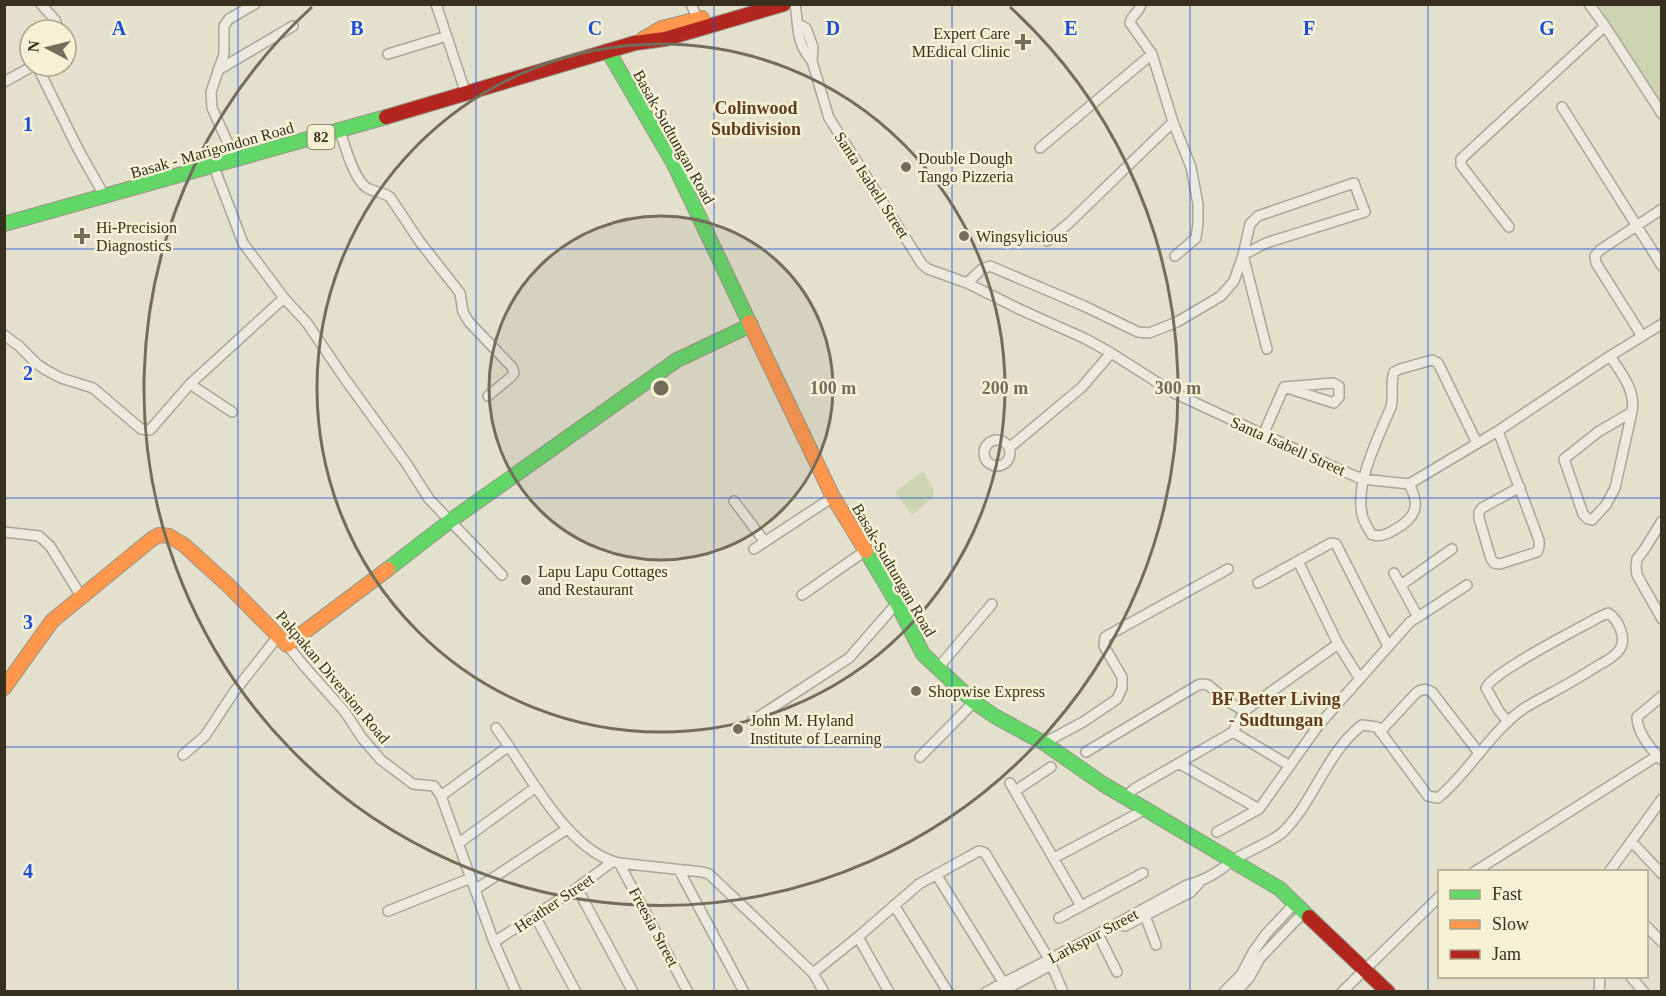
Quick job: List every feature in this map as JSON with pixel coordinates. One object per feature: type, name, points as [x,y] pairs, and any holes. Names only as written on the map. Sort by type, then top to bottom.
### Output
[{"type":"street","points":[[41,4],[53,18]]},
{"type":"street","points":[[236,161],[212,108],[211,92],[224,54],[224,26],[229,19],[255,4]]},
{"type":"street","points":[[436,4],[466,94]]},
{"type":"street","points":[[691,4],[698,20]]},
{"type":"street","name":"Basak - Marigondon Road","points":[[635,43],[662,28],[752,4]]},
{"type":"street","name":"Basak - Marigondon Road","points":[[4,224],[236,161],[635,43],[665,39],[784,4]]},
{"type":"street","name":"Santa Isabell Street","points":[[795,4],[798,24],[806,28],[813,47],[812,61],[829,118],[922,264],[928,269],[967,283],[1086,339],[1111,352],[1173,393],[1263,435],[1362,479],[1409,484]]},
{"type":"street","points":[[1141,4],[1130,23],[1152,54],[1173,122],[1191,167],[1198,204],[1196,238],[1175,256]]},
{"type":"street","points":[[1589,4],[1662,114]]},
{"type":"street","points":[[218,70],[293,26]]},
{"type":"street","points":[[1509,226],[1461,165],[1461,159],[1605,26]]},
{"type":"street","points":[[388,54],[447,36]]},
{"type":"street","name":"Basak-Sudtungan Road","points":[[608,51],[674,164],[833,497],[897,603],[923,654],[974,702],[996,717],[1044,743],[1125,796],[1280,890],[1388,992]]},
{"type":"street","points":[[1040,148],[1152,54]]},
{"type":"street","points":[[4,82],[18,75]]},
{"type":"street","points":[[41,78],[105,197]]},
{"type":"street","points":[[1563,107],[1662,266]]},
{"type":"street","points":[[1047,241],[1069,223],[1173,122]]},
{"type":"street","points":[[340,131],[359,180],[368,188],[390,197],[420,242],[460,293],[463,312],[469,322],[512,367],[514,373],[512,376],[488,396]]},
{"type":"street","points":[[213,167],[243,243],[284,298],[307,323],[429,499],[502,575]]},
{"type":"street","points":[[967,283],[982,268],[990,266],[1138,332],[1149,333],[1177,322],[1221,296],[1234,281],[1250,224],[1258,216],[1354,183],[1365,212],[1266,243],[1243,255]]},
{"type":"street","points":[[1642,336],[1596,263],[1595,256],[1600,249],[1662,209]]},
{"type":"street","points":[[1243,255],[1267,349]]},
{"type":"street","points":[[4,335],[46,370],[61,378],[93,388],[141,429],[150,430],[190,384],[284,298]]},
{"type":"street","points":[[183,755],[205,736],[234,692],[283,640],[359,592],[450,521],[677,360],[751,325]]},
{"type":"street","points":[[1477,443],[1438,363],[1432,360],[1394,372],[1391,380],[1394,395],[1391,407],[1362,479],[1362,515],[1372,535],[1378,537],[1396,529],[1414,515],[1415,495],[1409,484],[1498,431],[1659,326],[1662,337]]},
{"type":"street","points":[[1009,448],[1082,387],[1111,352]]},
{"type":"street","points":[[1610,356],[1629,386],[1633,402],[1632,412],[1615,488],[1606,505],[1592,520],[1588,519],[1583,514],[1564,459],[1598,432],[1632,412]]},
{"type":"street","points":[[1333,383],[1340,386],[1339,397],[1334,403],[1284,387],[1333,383]]},
{"type":"street","points":[[190,384],[232,412]]},
{"type":"street","points":[[1263,435],[1284,387]]},
{"type":"street","points":[[1498,431],[1520,487],[1539,540],[1539,547],[1537,552],[1500,564],[1494,563],[1479,512],[1482,508],[1520,487]]},
{"type":"street","points":[[754,549],[833,497]]},
{"type":"street","points":[[734,501],[765,542]]},
{"type":"street","points":[[1662,521],[1637,559],[1635,566],[1637,575],[1662,620]]},
{"type":"street","points":[[4,532],[39,536],[50,546],[81,596]]},
{"type":"street","name":"Pakpakan Diversion Road","points":[[4,688],[52,621],[152,539],[159,535],[169,536],[183,545],[229,586],[283,640],[345,712],[381,760],[413,784],[434,786],[441,796]]},
{"type":"street","points":[[1258,582],[1330,543],[1336,544],[1389,646]]},
{"type":"street","points":[[1401,585],[1452,549]]},
{"type":"street","points":[[802,594],[865,551]]},
{"type":"street","points":[[1298,561],[1338,644],[1360,679]]},
{"type":"street","points":[[1044,743],[1083,722],[1117,699],[1122,688],[1122,677],[1104,646],[1105,637],[1228,569]]},
{"type":"street","points":[[1394,573],[1418,616]]},
{"type":"street","points":[[1217,832],[1259,809],[1318,726],[1410,622],[1467,585]]},
{"type":"street","points":[[752,721],[849,658],[897,603]]},
{"type":"street","points":[[938,668],[992,604]]},
{"type":"street","points":[[1479,753],[1432,692],[1428,690],[1416,693],[1380,732],[1428,796],[1438,798],[1521,710],[1615,655],[1622,647],[1623,641],[1619,625],[1611,614],[1599,617],[1503,671],[1488,684],[1486,688],[1508,722]]},
{"type":"street","points":[[1125,796],[1233,732],[1244,711],[1338,644]]},
{"type":"street","points":[[1086,752],[1198,685],[1208,686],[1244,711]]},
{"type":"street","points":[[1477,870],[1659,758],[1641,731],[1637,717],[1662,696]]},
{"type":"street","points":[[920,757],[974,702]]},
{"type":"street","name":"Larkspur Street","points":[[986,992],[1005,989],[1050,962],[1144,912],[1191,892],[1200,882],[1233,860],[1281,834],[1296,816],[1336,753],[1354,732],[1362,726],[1377,727],[1380,732]]},
{"type":"street","points":[[496,728],[567,829],[591,849],[616,862],[709,874],[813,973],[824,992]]},
{"type":"street","points":[[1233,732],[1290,766]]},
{"type":"street","points":[[509,746],[441,796],[494,942],[516,992]]},
{"type":"street","points":[[1180,764],[1259,809]]},
{"type":"street","points":[[1052,767],[1013,787],[1081,906]]},
{"type":"street","points":[[459,843],[536,787]]},
{"type":"street","points":[[1610,870],[1661,802]]},
{"type":"street","points":[[1053,858],[1146,808]]},
{"type":"street","points":[[476,890],[567,829]]},
{"type":"street","points":[[1631,842],[1662,874]]},
{"type":"street","points":[[813,973],[919,884],[979,851],[985,853],[1050,962],[1063,992]]},
{"type":"street","name":"Heather Street","points":[[494,942],[616,862]]},
{"type":"street","name":"Freesia Street","points":[[616,862],[688,992]]},
{"type":"street","points":[[679,870],[744,992]]},
{"type":"street","points":[[1059,918],[1143,873]]},
{"type":"street","points":[[936,874],[1005,989]]},
{"type":"street","points":[[388,911],[471,878]]},
{"type":"street","points":[[577,888],[633,992]]},
{"type":"street","points":[[1342,992],[1438,898]]},
{"type":"street","points":[[894,905],[948,992]]},
{"type":"street","points":[[1236,992],[1250,978],[1266,934],[1299,907]]},
{"type":"street","points":[[1144,912],[1156,945]]},
{"type":"street","points":[[535,916],[576,992]]},
{"type":"street","points":[[1648,927],[1662,942]]},
{"type":"street","points":[[1099,936],[1117,972]]},
{"type":"street","points":[[858,937],[889,992]]},
{"type":"street","points":[[1224,992],[1257,955]]},
{"type":"street","points":[[1632,978],[1644,992]]},
{"type":"green space","points":[[1598,5],[1661,5],[1661,107]]},
{"type":"green space","points":[[923,471],[934,490],[933,497],[912,515],[895,492]]},
{"type":"traffic: fast","points":[[608,51],[674,164],[749,322]]},
{"type":"traffic: fast","points":[[4,224],[386,117]]},
{"type":"traffic: fast","points":[[388,569],[450,521],[677,360],[751,325]]},
{"type":"traffic: fast","points":[[866,551],[897,603],[923,654],[974,702],[996,717],[1044,743],[1103,784],[1280,889],[1309,917]]},
{"type":"traffic: slow","points":[[643,39],[662,28],[702,18]]},
{"type":"traffic: slow","points":[[749,322],[833,497],[866,551]]},
{"type":"traffic: slow","points":[[4,688],[52,621],[159,535],[169,536],[184,545],[229,586],[287,645],[388,569]]},
{"type":"traffic: jam","points":[[386,117],[635,43],[665,39],[784,4]]},
{"type":"traffic: jam","points":[[1309,917],[1388,992]]},
{"type":"place","name":"Expert Care MEdical Clinic","points":[[1023,42]]},
{"type":"place","name":"Double Dough Tango Pizzeria","points":[[906,167]]},
{"type":"place","name":"Hi-Precision Diagnostics","points":[[82,236]]},
{"type":"place","name":"Wingsylicious","points":[[964,236]]},
{"type":"place","name":"Lapu Lapu Cottages and Restaurant","points":[[526,580]]},
{"type":"place","name":"Shopwise Express","points":[[916,691]]},
{"type":"place","name":"John M. Hyland Institute of Learning","points":[[738,729]]},
{"type":"district","name":"Colinwood Subdivision","points":[[756,118]]},
{"type":"district","name":"BF Better Living - Sudtungan","points":[[1276,709]]}]
